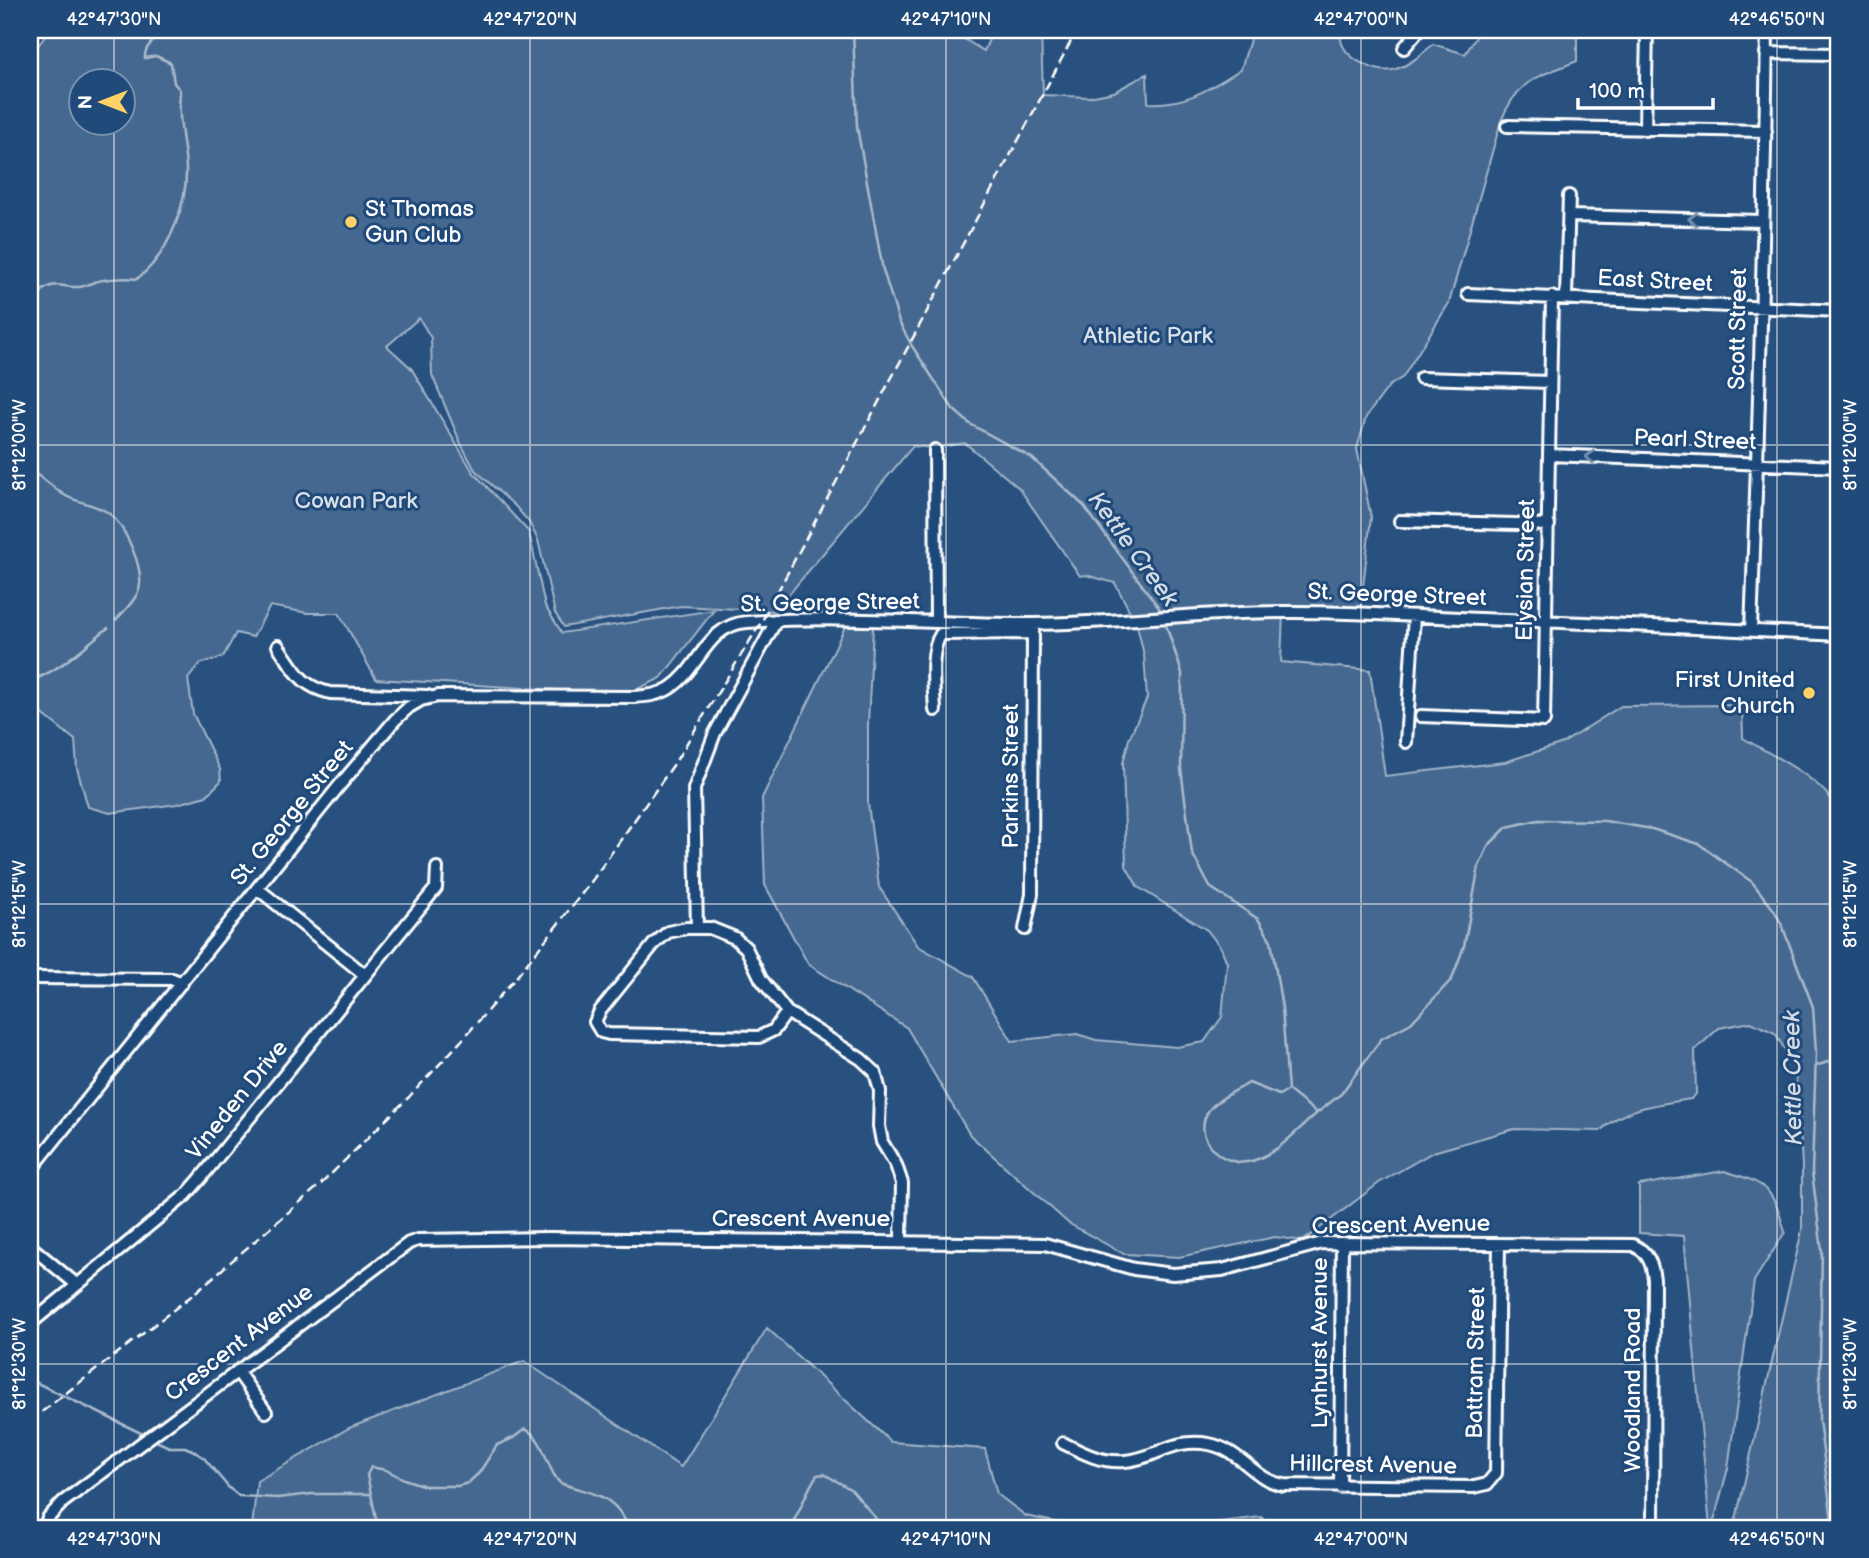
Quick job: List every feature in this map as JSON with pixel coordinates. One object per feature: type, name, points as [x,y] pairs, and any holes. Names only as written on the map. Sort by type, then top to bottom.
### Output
[{"type":"street","points":[[1404,48],[1419,30]]},
{"type":"street","points":[[1645,130],[1647,30]]},
{"type":"street","name":"Scott Street","points":[[1751,630],[1767,30]]},
{"type":"street","points":[[1766,53],[1839,54]]},
{"type":"street","points":[[1507,126],[1766,131]]},
{"type":"street","points":[[1566,297],[1569,196]]},
{"type":"street","points":[[1569,216],[1762,221]]},
{"type":"street","name":"East Street","points":[[1468,294],[1839,311]]},
{"type":"street","name":"Elysian Street","points":[[1421,716],[1544,721],[1552,296]]},
{"type":"street","points":[[1421,378],[1550,382]]},
{"type":"street","points":[[935,450],[936,621]]},
{"type":"street","name":"Pearl Street","points":[[1550,455],[1839,467]]},
{"type":"street","points":[[1399,521],[1549,525]]},
{"type":"street","name":"St. George Street","points":[[30,1171],[339,786],[400,715],[421,699],[438,696],[634,697],[655,694],[667,690],[680,680],[713,637],[723,629],[742,622],[936,621],[1033,629],[1130,620],[1291,612],[1839,635]]},
{"type":"street","points":[[1406,742],[1415,616]]},
{"type":"street","points":[[697,928],[694,789],[715,733],[776,621]]},
{"type":"street","points":[[935,710],[934,653],[935,642],[941,634],[1033,629]]},
{"type":"street","name":"Parkins Street","points":[[1025,929],[1032,894],[1033,629]]},
{"type":"street","points":[[278,646],[304,681],[317,690],[330,693],[438,696]]},
{"type":"street","name":"Vineden Drive","points":[[30,1324],[193,1187],[436,888],[437,869]]},
{"type":"street","points":[[258,889],[365,975]]},
{"type":"street","points":[[788,1012],[774,1030],[759,1037],[609,1034],[601,1032],[596,1022],[597,1014],[654,944],[677,929],[719,929],[742,943],[765,985],[788,1012],[861,1059],[875,1072],[880,1091],[879,1126],[882,1142],[887,1154],[897,1165],[902,1183],[901,1240]]},
{"type":"street","points":[[30,978],[172,979],[182,983]]},
{"type":"street","points":[[30,1154],[42,1155]]},
{"type":"street","name":"Crescent Avenue","points":[[44,1528],[48,1518],[63,1502],[385,1259],[418,1240],[901,1240],[1045,1244],[1134,1269],[1173,1274],[1213,1272],[1315,1244],[1627,1244],[1638,1247],[1647,1254]]},
{"type":"street","name":"Lynhurst Avenue","points":[[1340,1487],[1342,1243]]},
{"type":"street","name":"Battram Street","points":[[1491,1482],[1496,1473],[1499,1244]]},
{"type":"street","points":[[30,1246],[76,1284]]},
{"type":"street","name":"Woodland Road","points":[[1647,1254],[1654,1279],[1653,1528]]},
{"type":"street","points":[[237,1371],[266,1412]]},
{"type":"street","name":"Hillcrest Avenue","points":[[1063,1443],[1093,1458],[1114,1461],[1136,1459],[1171,1445],[1209,1444],[1236,1454],[1260,1476],[1277,1484],[1474,1488],[1491,1482]]},
{"type":"green space","points":[[50,30],[949,30],[984,51],[993,30],[1041,30],[1043,95],[1089,97],[1114,92],[1147,74],[1148,103],[1162,103],[1197,94],[1241,69],[1253,30],[1340,30],[1343,46],[1352,57],[1374,68],[1389,70],[1411,62],[1433,44],[1465,54],[1481,30],[1577,30],[1577,61],[1531,81],[1522,88],[1508,107],[1501,121],[1449,303],[1403,377],[1389,386],[1366,417],[1357,449],[1371,517],[1360,613],[1283,612],[1281,662],[1370,670],[1385,776],[1505,762],[1563,743],[1621,706],[1742,705],[1743,738],[1809,778],[1839,810],[1839,1528],[1734,1528],[1802,1230],[1798,1090],[1792,1062],[1775,1033],[1751,1022],[1719,1028],[1695,1050],[1696,1094],[1691,1099],[1631,1111],[1600,1131],[1514,1129],[1433,1152],[1379,1183],[1303,1241],[1275,1237],[1179,1257],[1124,1254],[1068,1223],[970,1135],[907,1028],[808,964],[765,885],[762,798],[845,627],[873,627],[868,723],[868,804],[879,887],[918,946],[973,977],[1012,1041],[1077,1034],[1096,1040],[1177,1047],[1204,1042],[1222,1017],[1227,963],[1221,948],[1207,930],[1138,887],[1126,866],[1123,763],[1129,739],[1147,698],[1144,655],[1137,625],[1115,583],[1086,575],[1080,576],[1019,488],[965,443],[934,448],[913,446],[775,611],[681,606],[564,627],[555,613],[538,540],[529,522],[475,470],[461,444],[432,375],[431,338],[419,318],[387,346],[411,368],[473,472],[529,532],[545,606],[562,633],[714,610],[661,678],[627,694],[376,679],[339,613],[308,613],[270,606],[253,637],[236,633],[223,657],[200,664],[188,679],[193,714],[220,769],[221,781],[206,796],[177,804],[110,813],[88,807],[77,768],[75,740],[35,708],[30,708],[30,56]]},
{"type":"green space","points":[[1724,1171],[1759,1184],[1772,1196],[1785,1232],[1754,1281],[1728,1468],[1710,1528],[1684,1236],[1639,1233],[1639,1185]]},
{"type":"green space","points":[[767,1328],[891,1442],[985,1449],[997,1494],[1026,1516],[1084,1528],[252,1528],[257,1481],[349,1428],[524,1361],[681,1467]]},
{"type":"green space","points":[[1261,1517],[1273,1528],[1172,1528]]},
{"type":"waterway","points":[[30,321],[37,298],[50,286],[81,287],[104,280],[137,279],[159,255],[176,224],[185,189],[186,172],[180,90],[174,83],[171,63],[156,56],[145,58],[148,46],[161,30]]},
{"type":"waterway","name":"Kettle Creek","points":[[853,30],[857,127],[883,270],[899,322],[953,409],[970,424],[1032,458],[1084,506],[1162,612]]},
{"type":"waterway","points":[[30,472],[40,476],[66,496],[107,512],[126,536],[139,570],[139,589],[116,620]]},
{"type":"waterway","name":"Kettle Creek","points":[[1165,622],[1182,673],[1181,769],[1192,853],[1210,887],[1258,919],[1271,941],[1282,1008],[1288,1090],[1317,1113],[1341,1094],[1381,1039],[1411,1023],[1452,979],[1464,946],[1479,866],[1489,845],[1507,827],[1538,820],[1605,821],[1652,829],[1699,844],[1752,882],[1774,910],[1813,1007],[1816,1053],[1812,1172],[1822,1251],[1819,1420],[1833,1528]]},
{"type":"waterway","points":[[30,681],[61,665],[108,628]]},
{"type":"waterway","points":[[1816,1066],[1839,1058]]},
{"type":"waterway","name":"Kettle Creek","points":[[1288,1090],[1279,1095],[1249,1083],[1218,1102],[1209,1110],[1204,1120],[1206,1139],[1211,1147],[1218,1154],[1237,1162],[1257,1159],[1285,1142],[1317,1113]]},
{"type":"waterway","points":[[30,1384],[37,1383],[145,1435]]},
{"type":"waterway","points":[[378,1528],[367,1475],[371,1467],[386,1470],[425,1486],[458,1486],[468,1483],[479,1473],[497,1445],[525,1429],[537,1440],[560,1483],[609,1501],[623,1516],[629,1528]]},
{"type":"waterway","points":[[154,1440],[169,1447],[192,1450],[204,1458],[239,1496],[277,1498],[312,1494],[370,1494]]},
{"type":"waterway","points":[[789,1528],[817,1475],[824,1474],[852,1490],[882,1526],[894,1528]]},
{"type":"railway","points":[[30,1421],[190,1297],[321,1184],[463,1039],[518,975],[591,882],[674,764],[762,621],[1077,30]]},
{"type":"place","name":"St Thomas Gun Club","points":[[351,222]]},
{"type":"place","name":"First United Church","points":[[1809,693]]},
{"type":"park label","name":"Athletic Park","points":[[1148,336]]},
{"type":"park label","name":"Cowan Park","points":[[356,501]]}]
